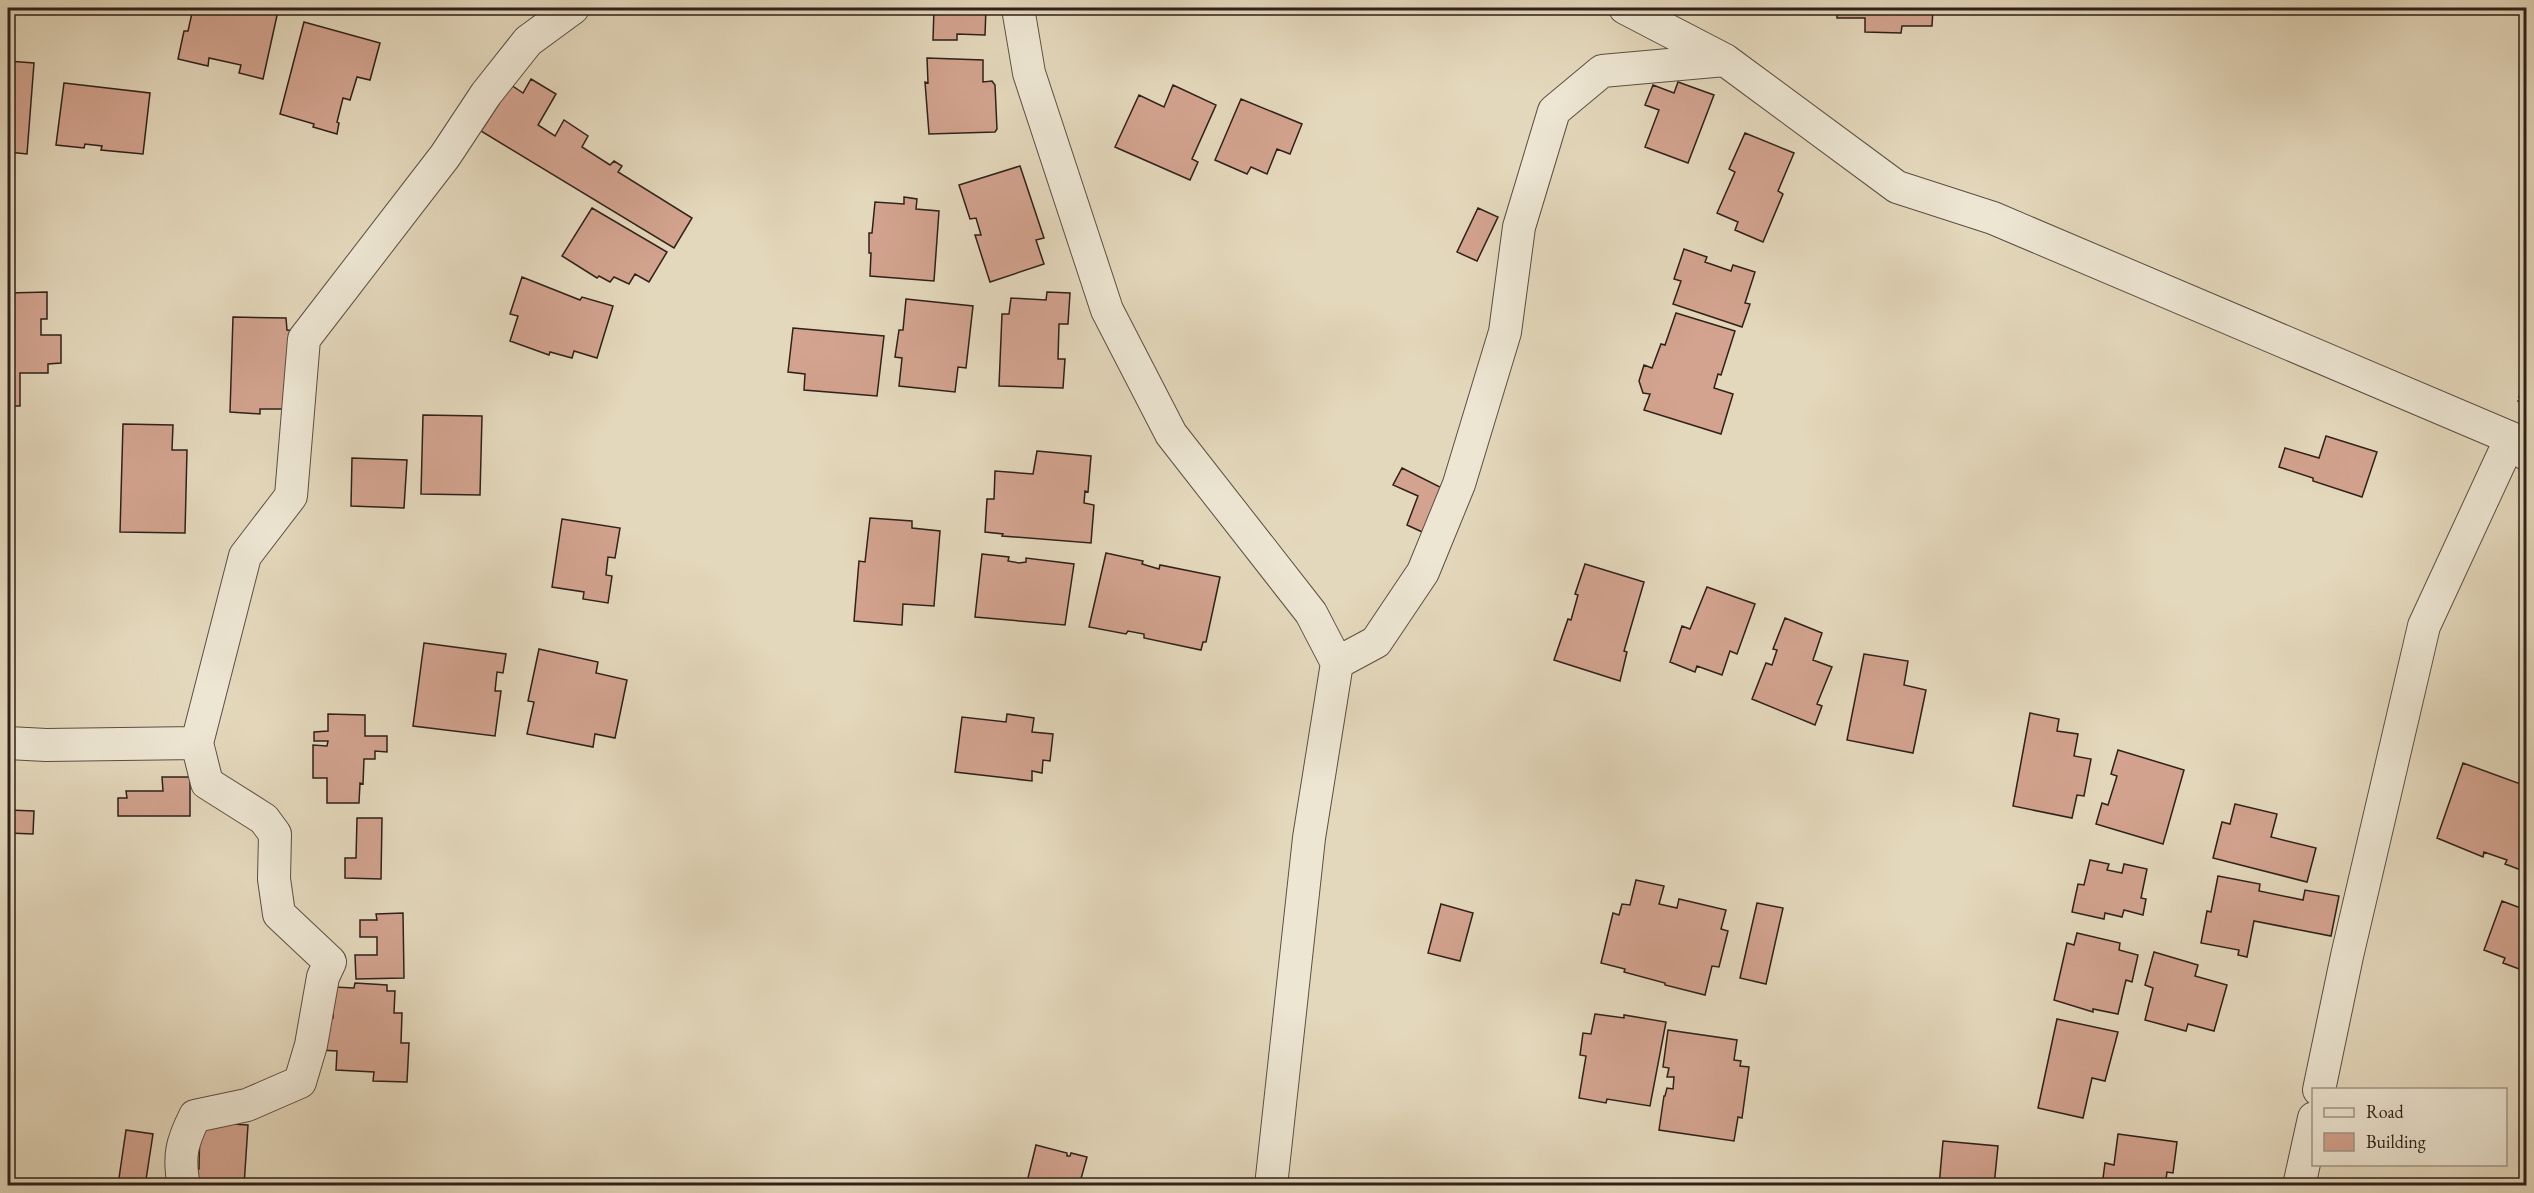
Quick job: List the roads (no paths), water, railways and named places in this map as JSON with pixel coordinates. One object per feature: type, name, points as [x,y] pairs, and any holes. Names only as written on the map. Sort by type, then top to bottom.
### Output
[{"type":"street","points":[[184,1185],[180,1164],[184,1138],[195,1116],[248,1105],[300,1082],[311,1045],[323,977],[330,962],[279,914],[274,879],[275,834],[264,819],[207,783],[197,743],[245,556],[291,496],[304,339],[445,156],[486,94],[528,41],[573,8]]},
{"type":"street","points":[[1017,8],[1029,73],[1107,310],[1172,434],[1311,613],[1337,663],[1309,838],[1271,1185]]},
{"type":"street","points":[[1625,8],[1725,60],[1897,187],[1993,218],[2519,446],[2424,626],[2347,956],[2319,1088]]},
{"type":"street","points":[[1337,663],[1376,642],[1423,572],[1459,484],[1505,332],[1519,227],[1554,111],[1602,71],[1725,60]]},
{"type":"street","points":[[8,742],[46,745],[197,743]]},
{"type":"street","points":[[2299,1185],[2312,1123]]}]
